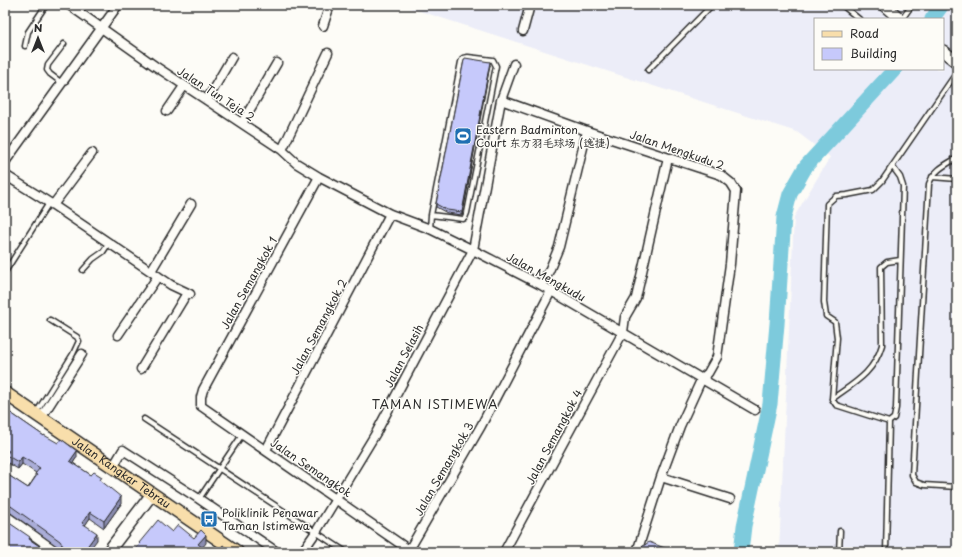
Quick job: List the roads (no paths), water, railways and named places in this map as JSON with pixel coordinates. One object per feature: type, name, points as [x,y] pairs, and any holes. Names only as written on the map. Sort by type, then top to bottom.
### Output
[{"type":"main road","name":"Jalan Kangkar Tebrau","points":[[5,393],[237,552]]},
{"type":"street","name":"Jalan Tun Teja 2","points":[[69,5],[184,86],[282,150],[296,163],[319,178]]},
{"type":"street","points":[[5,162],[118,5]]},
{"type":"street","points":[[323,26],[330,5]]},
{"type":"street","points":[[523,31],[530,5]]},
{"type":"street","points":[[884,5],[900,18]]},
{"type":"street","points":[[944,52],[957,62]]},
{"type":"street","points":[[282,150],[328,53]]},
{"type":"street","points":[[206,100],[232,57]]},
{"type":"street","points":[[242,123],[277,63]]},
{"type":"street","name":"Jalan Selasih","points":[[302,552],[316,532],[376,433],[473,250],[501,100],[514,64]]},
{"type":"street","points":[[167,111],[184,86]]},
{"type":"street","name":"Jalan Mengkudu 2","points":[[501,100],[587,131],[721,176],[731,183],[736,191],[730,264],[717,357],[708,373],[702,378]]},
{"type":"street","points":[[541,285],[550,272],[559,247],[587,131]]},
{"type":"street","points":[[51,204],[92,153]]},
{"type":"street","name":"Jalan Semangkok 4","points":[[504,552],[623,332],[625,317],[636,298],[668,158]]},
{"type":"street","points":[[5,175],[51,204],[154,274],[188,294],[141,369]]},
{"type":"street","name":"Jalan Mengkudu","points":[[319,178],[390,214],[430,229],[541,285],[755,410]]},
{"type":"street","name":"Jalan Semangkok 1","points":[[200,401],[203,390],[319,178]]},
{"type":"street","points":[[118,335],[154,274],[191,204]]},
{"type":"street","name":"Jalan Semangkok 2","points":[[266,450],[390,214]]},
{"type":"street","name":"Jalan Semangkok 3","points":[[411,551],[481,426],[551,291]]},
{"type":"street","points":[[38,416],[82,354]]},
{"type":"street","points":[[637,552],[661,476],[680,426],[702,378]]},
{"type":"street","name":"Jalan Semangkok","points":[[200,401],[203,408],[411,551]]},
{"type":"street","points":[[113,467],[124,450],[277,552]]},
{"type":"street","points":[[661,476],[730,499]]},
{"type":"street","points":[[108,552],[152,494]]},
{"type":"street","points":[[5,515],[57,552]]},
{"type":"lane","points":[[24,46],[28,32],[46,5]]},
{"type":"lane","points":[[648,70],[712,5]]},
{"type":"lane","points":[[842,5],[857,18]]},
{"type":"lane","points":[[902,18],[912,5]]},
{"type":"lane","points":[[62,83],[47,70],[48,65],[64,44]]},
{"type":"lane","points":[[430,229],[431,215],[461,62],[464,58],[468,57],[494,60],[496,66],[468,212],[465,218],[431,215]]},
{"type":"lane","points":[[889,422],[836,405],[832,399],[837,338],[835,322],[826,316],[824,302],[827,204],[836,196],[873,190],[882,181],[957,72]]},
{"type":"lane","points":[[957,159],[938,169],[932,176],[929,184],[912,475],[916,482],[924,485],[957,487]]},
{"type":"lane","points":[[889,422],[894,418],[896,408],[902,186],[900,177],[892,166]]},
{"type":"lane","points":[[932,176],[957,179]]},
{"type":"lane","points":[[5,272],[51,204]]},
{"type":"lane","points":[[83,270],[93,259],[103,252],[109,243]]},
{"type":"lane","points":[[832,399],[866,374],[872,367],[879,354],[882,346],[881,267],[887,262],[900,260]]},
{"type":"lane","points":[[38,416],[79,341],[77,337],[50,320]]},
{"type":"lane","points":[[144,419],[346,552]]},
{"type":"lane","points":[[886,552],[889,422]]},
{"type":"lane","points":[[199,499],[242,435]]},
{"type":"lane","points":[[839,552],[840,531]]},
{"type":"waterway","points":[[933,18],[942,5]]},
{"type":"waterway","points":[[741,552],[744,526],[770,404],[784,217],[790,194],[806,166],[894,70]]},
{"type":"place","name":"Eastern Badminton Court 东方羽毛球场 (逸捷)","points":[[463,136]]},
{"type":"place","name":"Poliklinik Penawar Taman Istimewa","points":[[209,519]]},
{"type":"district","name":"TAMAN ISTIMEWA","points":[[435,405]]}]
